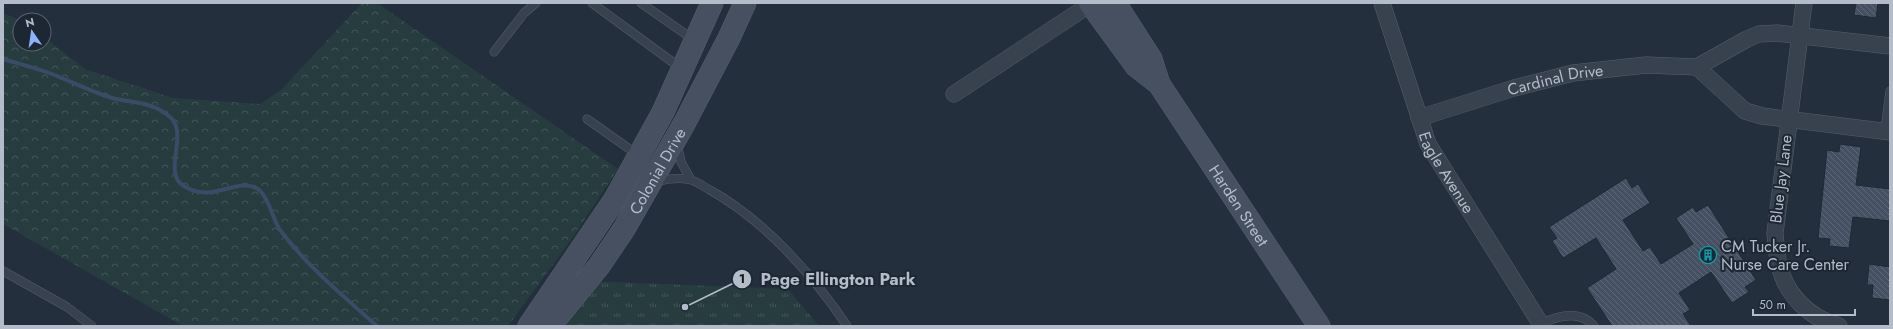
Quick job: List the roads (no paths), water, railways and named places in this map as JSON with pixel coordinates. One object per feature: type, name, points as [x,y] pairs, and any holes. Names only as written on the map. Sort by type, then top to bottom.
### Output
[{"type":"main road","name":"Colonial Drive","points":[[529,326],[615,199],[663,112],[696,42],[712,3]]},
{"type":"main road","name":"Colonial Drive","points":[[550,326],[599,266],[624,229],[677,136],[729,38],[745,3]]},
{"type":"main road","name":"Harden Street","points":[[1115,3],[1151,59],[1159,84],[1319,326]]},
{"type":"main road","name":"Harden Street","points":[[1081,10],[1136,66],[1159,84]]},
{"type":"street","name":"Eagle Avenue","points":[[1382,3],[1428,144],[1541,325]]},
{"type":"street","name":"Blue Jay Lane","points":[[1804,3],[1774,233],[1779,265],[1790,292],[1811,314],[1839,326]]},
{"type":"street","points":[[954,94],[1081,10]]},
{"type":"street","points":[[1888,131],[1762,116],[1745,111],[1697,66],[1759,34],[1777,33],[1800,35],[1890,46]]},
{"type":"street","name":"Cardinal Drive","points":[[1419,118],[1514,88],[1573,73],[1646,64],[1697,66]]},
{"type":"lane","points":[[494,52],[524,13],[536,3]]},
{"type":"lane","points":[[592,3],[683,69]]},
{"type":"lane","points":[[641,3],[696,42]]},
{"type":"lane","points":[[1888,131],[1890,91]]},
{"type":"lane","points":[[587,119],[638,156]]},
{"type":"lane","points":[[677,136],[681,162],[691,180]]},
{"type":"lane","points":[[651,183],[668,179],[691,180],[731,202],[753,220],[803,268],[847,326]]},
{"type":"lane","points":[[3,271],[67,307],[92,326]]},
{"type":"lane","points":[[1541,325],[1563,316],[1576,315],[1589,320],[1594,326]]},
{"type":"waterway","points":[[3,59],[52,74],[112,98],[153,107],[166,114],[172,119],[176,127],[177,144],[175,169],[179,182],[183,186],[201,192],[217,191],[247,185],[259,190],[263,194],[280,230],[302,256],[377,326]]},
{"type":"place","name":"CM Tucker Jr. Nurse Care Center","points":[[1708,255]]},
{"type":"place","name":"Page Ellington Park","points":[[685,307]]}]
